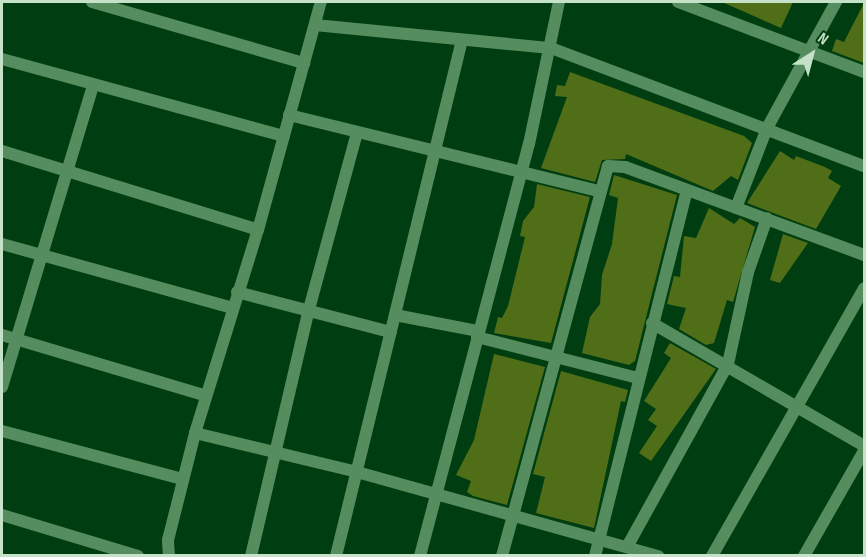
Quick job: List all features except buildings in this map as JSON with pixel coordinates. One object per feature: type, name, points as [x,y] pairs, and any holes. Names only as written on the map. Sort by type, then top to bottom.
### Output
[{"type":"street","points":[[92,2],[304,63]]},
{"type":"street","points":[[169,555],[168,540],[195,434],[232,308],[258,230],[321,2]]},
{"type":"street","points":[[420,555],[551,48],[559,2]]},
{"type":"street","points":[[678,2],[864,72]]},
{"type":"street","points":[[736,208],[766,128],[812,52],[836,2]]},
{"type":"street","points":[[315,25],[551,48],[864,166]]},
{"type":"street","points":[[336,555],[437,154],[462,40]]},
{"type":"street","points":[[2,59],[284,136]]},
{"type":"street","points":[[2,387],[19,341],[93,85]]},
{"type":"street","points":[[290,115],[437,154],[598,191]]},
{"type":"street","points":[[251,555],[308,312],[357,133]]},
{"type":"street","points":[[2,151],[258,230]]},
{"type":"street","points":[[502,555],[605,168],[612,164],[767,218],[864,255]]},
{"type":"street","points":[[595,555],[687,190]]},
{"type":"street","points":[[627,547],[728,364],[748,272],[767,218]]},
{"type":"street","points":[[2,244],[232,308]]},
{"type":"street","points":[[712,555],[864,288]]},
{"type":"street","points":[[237,292],[391,332]]},
{"type":"street","points":[[395,315],[477,334],[638,378]]},
{"type":"street","points":[[652,323],[728,364],[864,446]]},
{"type":"street","points":[[2,335],[206,396]]},
{"type":"street","points":[[2,431],[183,479]]},
{"type":"street","points":[[195,434],[274,450],[658,555]]},
{"type":"street","points":[[804,555],[864,451]]},
{"type":"street","points":[[2,514],[138,555]]}]
